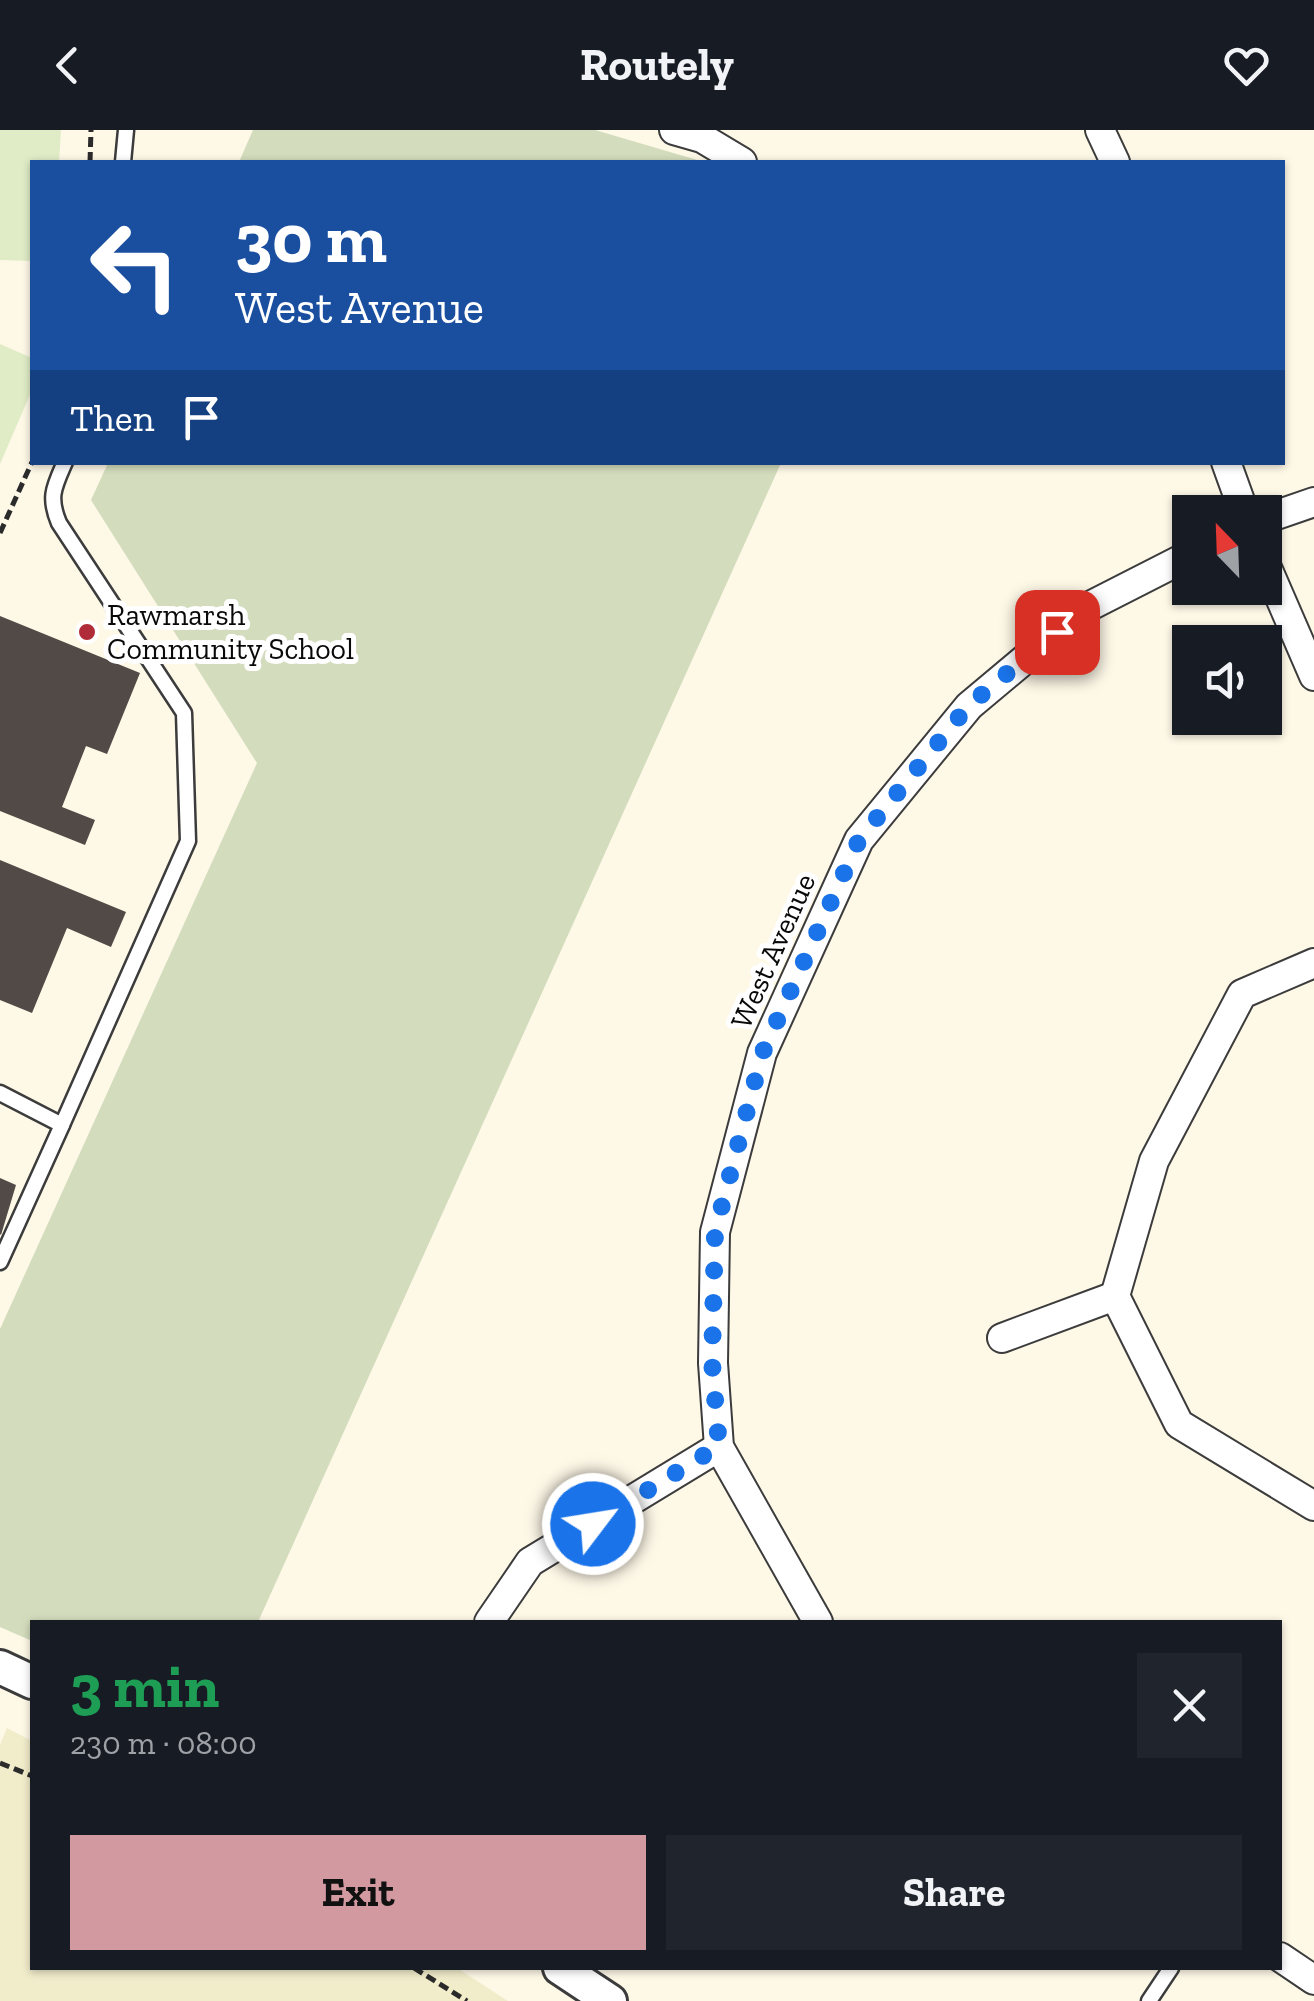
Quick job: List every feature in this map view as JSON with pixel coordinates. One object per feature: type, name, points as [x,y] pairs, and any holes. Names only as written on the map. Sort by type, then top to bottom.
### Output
[{"type":"street","points":[[674,130],[702,138],[739,160]]},
{"type":"street","points":[[1100,130],[1114,160]]},
{"type":"street","points":[[1227,465],[1238,495]]},
{"type":"street","points":[[1282,513],[1314,502]]},
{"type":"street","name":"West Avenue","points":[[817,1620],[719,1446],[712,1362],[715,1232],[762,1054],[859,840],[968,706],[1086,608],[1172,564]]},
{"type":"street","points":[[1282,602],[1314,676]]},
{"type":"street","points":[[1314,964],[1242,994],[1154,1161],[1115,1296],[1179,1424],[1314,1506]]},
{"type":"street","points":[[1002,1338],[1115,1296]]},
{"type":"street","points":[[491,1620],[530,1562],[719,1446]]},
{"type":"street","points":[[0,1666],[30,1681]]},
{"type":"street","points":[[1282,1957],[1314,1979]]},
{"type":"street","points":[[563,1970],[610,2001]]},
{"type":"lane","points":[[123,160],[126,130]]},
{"type":"lane","points":[[0,1262],[188,841],[184,713],[59,523],[52,506],[54,486],[64,465]]},
{"type":"lane","points":[[0,1093],[62,1124]]},
{"type":"lane","points":[[1149,2001],[1170,1970]]},
{"type":"path","points":[[90,160],[91,130]]},
{"type":"path","points":[[0,533],[31,465]]},
{"type":"path","points":[[0,1763],[30,1775]]},
{"type":"path","points":[[417,1970],[467,2001]]},
{"type":"shaded area","points":[[7,1728],[30,1740],[30,1970],[460,1970],[508,2001],[0,2001],[0,1745]]},
{"type":"green space","points":[[0,130],[61,130],[59,160],[30,160],[30,261],[0,260]]},
{"type":"green space","points":[[253,130],[595,130],[697,160],[240,160]]},
{"type":"green space","points":[[0,344],[30,357],[30,395],[0,464]]},
{"type":"green space","points":[[107,465],[780,465],[259,1620],[30,1620],[30,1640],[0,1627],[0,1329],[257,763],[91,500]]},
{"type":"building","points":[[0,616],[140,673],[107,754],[86,746],[62,807],[95,820],[85,845],[0,811]]},
{"type":"building","points":[[0,860],[126,912],[111,947],[67,928],[32,1013],[0,1000]]},
{"type":"building","points":[[0,1178],[16,1185],[1,1235],[0,1234]]},
{"type":"place","name":"Rawmarsh Community School","points":[[87,632]]},
{"type":"route","points":[[593,1524],[719,1446],[712,1362],[715,1232],[762,1054],[859,840],[968,706],[1057,632]]}]
